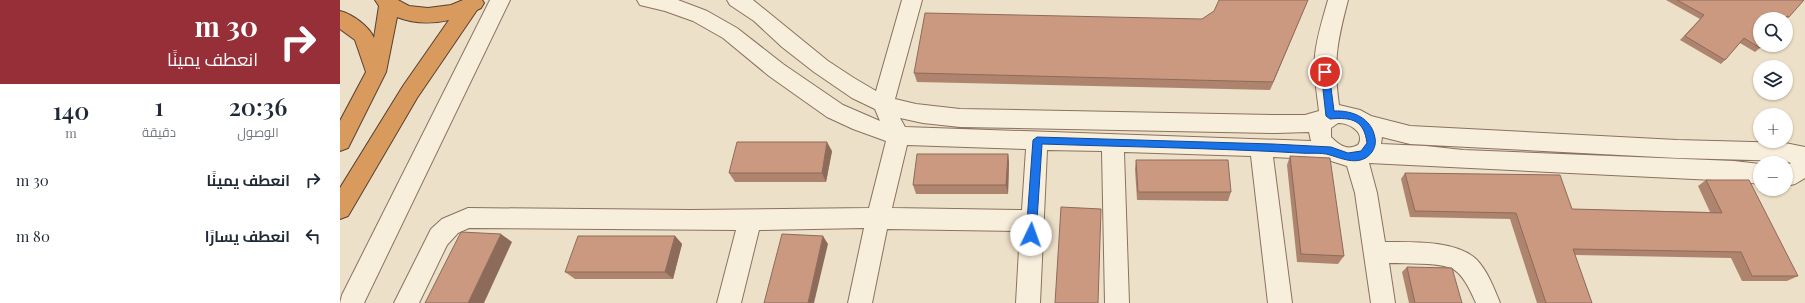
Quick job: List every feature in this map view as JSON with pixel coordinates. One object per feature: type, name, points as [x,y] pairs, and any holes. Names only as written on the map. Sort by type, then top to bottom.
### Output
[{"type":"highway","points":[[387,2],[396,9],[411,15],[432,16],[454,11],[474,2]]},
{"type":"highway","points":[[340,142],[376,72],[385,33],[387,2]]},
{"type":"highway","points":[[340,209],[410,92],[474,2]]},
{"type":"highway","points":[[340,18],[363,36],[376,72]]},
{"type":"street","points":[[351,303],[500,0]]},
{"type":"street","points":[[647,0],[668,4],[700,16],[730,33],[776,70],[834,111],[861,123],[898,136],[1113,144],[1261,147],[1331,151]]},
{"type":"street","points":[[737,0],[768,22],[796,47],[847,85],[883,104],[926,115],[960,118],[1305,124],[1327,117],[1344,114],[1352,116],[1365,124],[1410,135],[1677,149],[1785,152],[1805,156]]},
{"type":"street","points":[[860,303],[878,218],[898,136],[883,104],[912,0]]},
{"type":"street","points":[[1338,0],[1327,43],[1325,62],[1327,117],[1320,125],[1319,132],[1320,139],[1324,146],[1339,155],[1426,155],[1463,159],[1734,171],[1753,173]]},
{"type":"street","points":[[1360,155],[1369,149],[1371,143],[1370,130],[1365,124]]},
{"type":"street","points":[[1028,303],[1037,140]]},
{"type":"street","points":[[1113,144],[1117,303]]},
{"type":"street","points":[[1261,147],[1280,303]]},
{"type":"street","points":[[1360,155],[1383,303]]},
{"type":"street","points":[[406,303],[439,237],[450,226],[468,218],[750,220],[878,218],[1032,221]]},
{"type":"street","points":[[729,303],[750,220]]},
{"type":"street","points":[[1375,252],[1439,256],[1458,260],[1469,269],[1488,303]]},
{"type":"building","points":[[1219,0],[1308,0],[1273,82],[914,73],[925,13],[1202,19],[1214,11]]},
{"type":"building","points":[[1677,0],[1804,0],[1793,12],[1753,12],[1753,44],[1744,38],[1725,60],[1685,36],[1704,15]]},
{"type":"building","points":[[737,142],[827,142],[822,173],[729,173]]},
{"type":"building","points":[[917,154],[1008,154],[1006,185],[913,185]]},
{"type":"building","points":[[1290,156],[1330,158],[1344,256],[1301,254]]},
{"type":"building","points":[[1136,160],[1228,160],[1231,192],[1138,192]]},
{"type":"building","points":[[1405,173],[1560,175],[1572,209],[1722,213],[1706,180],[1749,180],[1753,188],[1753,196],[1757,196],[1798,276],[1752,276],[1741,252],[1573,249],[1592,303],[1546,303],[1516,213],[1415,211]]},
{"type":"building","points":[[1061,207],[1101,209],[1098,303],[1055,303]]},
{"type":"building","points":[[461,232],[501,234],[468,303],[425,303]]},
{"type":"building","points":[[782,234],[823,236],[808,303],[764,303]]},
{"type":"building","points":[[578,236],[675,236],[665,272],[565,272]]},
{"type":"building","points":[[1407,267],[1452,268],[1462,303],[1415,303]]},
{"type":"route","points":[[1031,235],[1037,140],[1331,151],[1348,157],[1364,153],[1369,149],[1371,143],[1372,137],[1370,130],[1365,124],[1352,116],[1344,114],[1330,116],[1325,72]]}]
